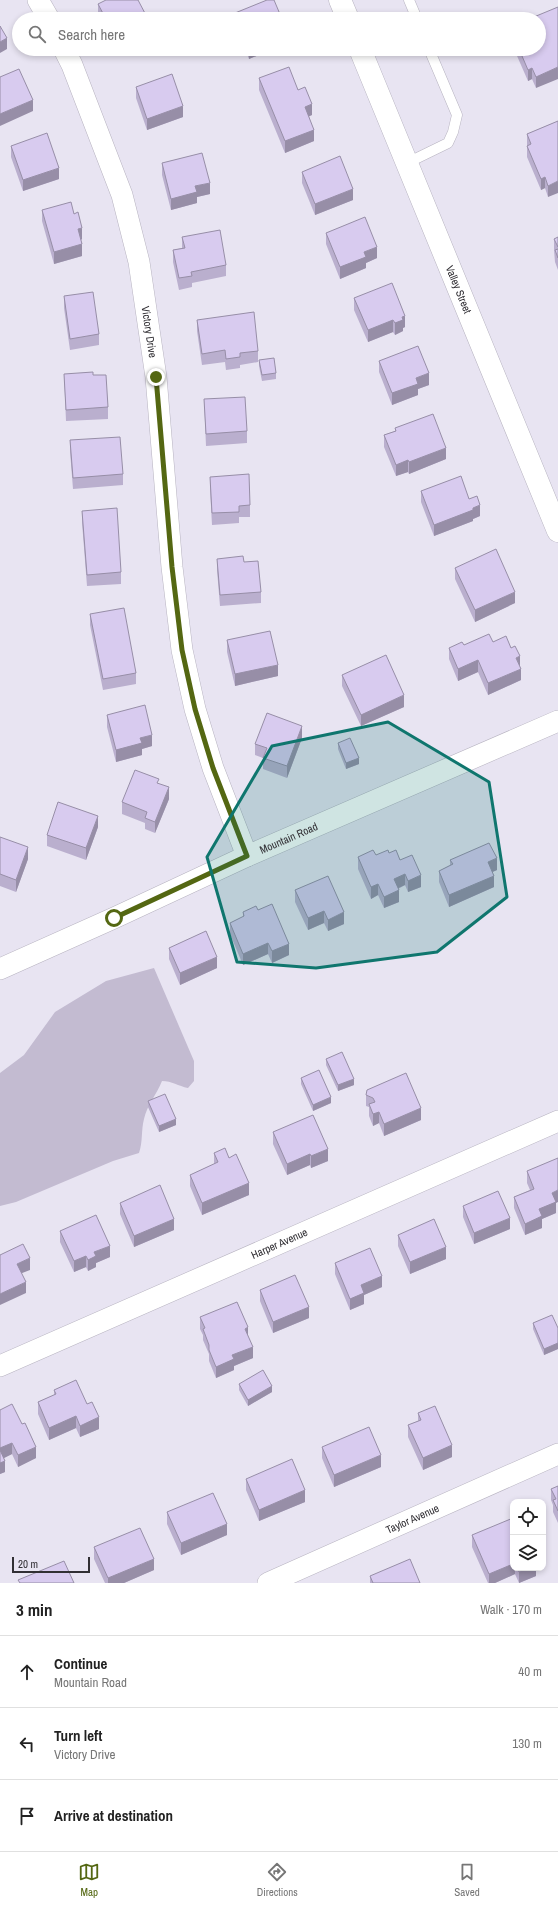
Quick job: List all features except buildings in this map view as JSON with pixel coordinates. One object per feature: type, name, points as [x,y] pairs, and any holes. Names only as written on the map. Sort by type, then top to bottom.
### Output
[{"type":"street","points":[[38,0],[45,12]]},
{"type":"street","points":[[340,0],[345,12]]},
{"type":"street","name":"Victory Drive","points":[[68,56],[122,195],[139,262],[156,377],[172,567],[182,650],[195,709],[213,768],[247,856]]},
{"type":"street","name":"Valley Street","points":[[363,56],[558,531]]},
{"type":"street","name":"Mountain Road","points":[[0,969],[247,856],[558,721]]},
{"type":"street","name":"Harper Avenue","points":[[0,1366],[558,1121]]},
{"type":"street","name":"Taylor Avenue","points":[[268,1583],[558,1454]]},
{"type":"lane","points":[[409,0],[414,12]]},
{"type":"lane","points":[[407,163],[448,143],[453,132],[457,115],[432,56]]},
{"type":"highlighted area","points":[[388,722],[489,782],[507,897],[437,952],[316,968],[237,962],[207,857],[272,746]]},
{"type":"shaded area","points":[[154,968],[194,1061],[194,1081],[188,1088],[162,1081],[145,1114],[139,1153],[113,1161],[16,1202],[0,1206],[0,1073],[24,1055],[55,1012],[106,981]]},
{"type":"route","points":[[114,918],[247,856],[213,768],[195,709],[182,650],[172,567],[156,377]]}]
